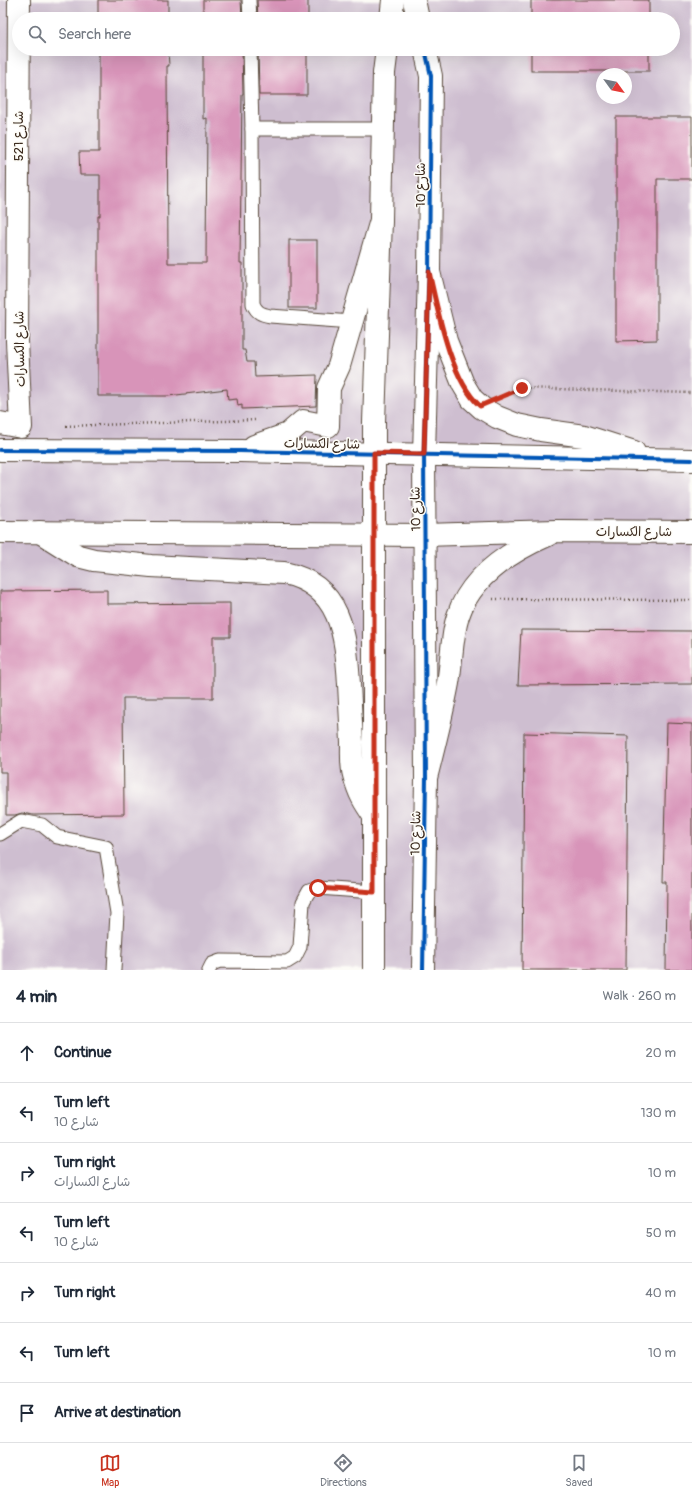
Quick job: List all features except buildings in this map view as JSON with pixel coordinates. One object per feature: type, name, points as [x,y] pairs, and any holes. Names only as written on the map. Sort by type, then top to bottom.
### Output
[{"type":"street","name":"شارع 521","points":[[19,0],[19,12]]},
{"type":"street","points":[[392,12],[393,0]]},
{"type":"street","points":[[414,0],[417,12]]},
{"type":"street","name":"شارع 521","points":[[9,272],[17,56]]},
{"type":"street","points":[[374,970],[374,453],[381,220],[382,129],[386,56]]},
{"type":"street","name":"شارع 10","points":[[424,970],[426,778],[424,454],[429,272],[431,76],[427,56]]},
{"type":"street","points":[[240,451],[272,441],[288,434],[303,421],[328,426],[329,388],[339,366],[381,220]]},
{"type":"street","name":"شارع الكسارات","points":[[0,423],[21,428],[17,341],[9,272]]},
{"type":"street","points":[[429,272],[446,341],[463,384],[472,399],[480,406],[497,417],[517,425],[584,436],[656,459]]},
{"type":"street","name":"شارع الكسارات","points":[[0,450],[240,451],[692,460]]},
{"type":"street","name":"شارع الكسارات","points":[[0,532],[425,535],[556,531],[692,532]]},
{"type":"street","points":[[426,778],[442,714],[448,681],[452,644],[458,616],[472,590],[484,574],[527,544],[556,531]]},
{"type":"street","points":[[40,532],[78,556],[94,560],[151,566],[284,573],[305,580],[318,590],[334,608],[342,629],[347,651],[353,774],[362,800],[374,816]]},
{"type":"lane","points":[[249,0],[250,12]]},
{"type":"lane","points":[[250,56],[253,304],[256,311],[270,316],[352,322]]},
{"type":"lane","points":[[252,129],[382,129]]},
{"type":"lane","points":[[0,834],[21,821],[42,825],[57,837],[106,847],[117,913],[114,970]]},
{"type":"lane","points":[[209,970],[212,964],[220,961],[287,962],[295,957],[300,947],[303,902],[309,891],[318,888],[374,892]]},
{"type":"path","points":[[480,406],[522,388],[692,393]]},
{"type":"path","points":[[65,426],[260,420]]},
{"type":"path","points":[[472,590],[495,600],[692,600]]},
{"type":"shaded area","points":[[0,0],[692,0],[692,970],[0,970]]},
{"type":"cycle path","points":[[423,970],[426,778],[424,454],[429,272],[431,76],[427,56]]},
{"type":"cycle path","points":[[0,450],[240,451],[692,460]]},
{"type":"route","points":[[318,888],[374,892],[374,453],[424,454],[429,272],[446,341],[463,384],[472,399],[480,406],[522,388]]}]
